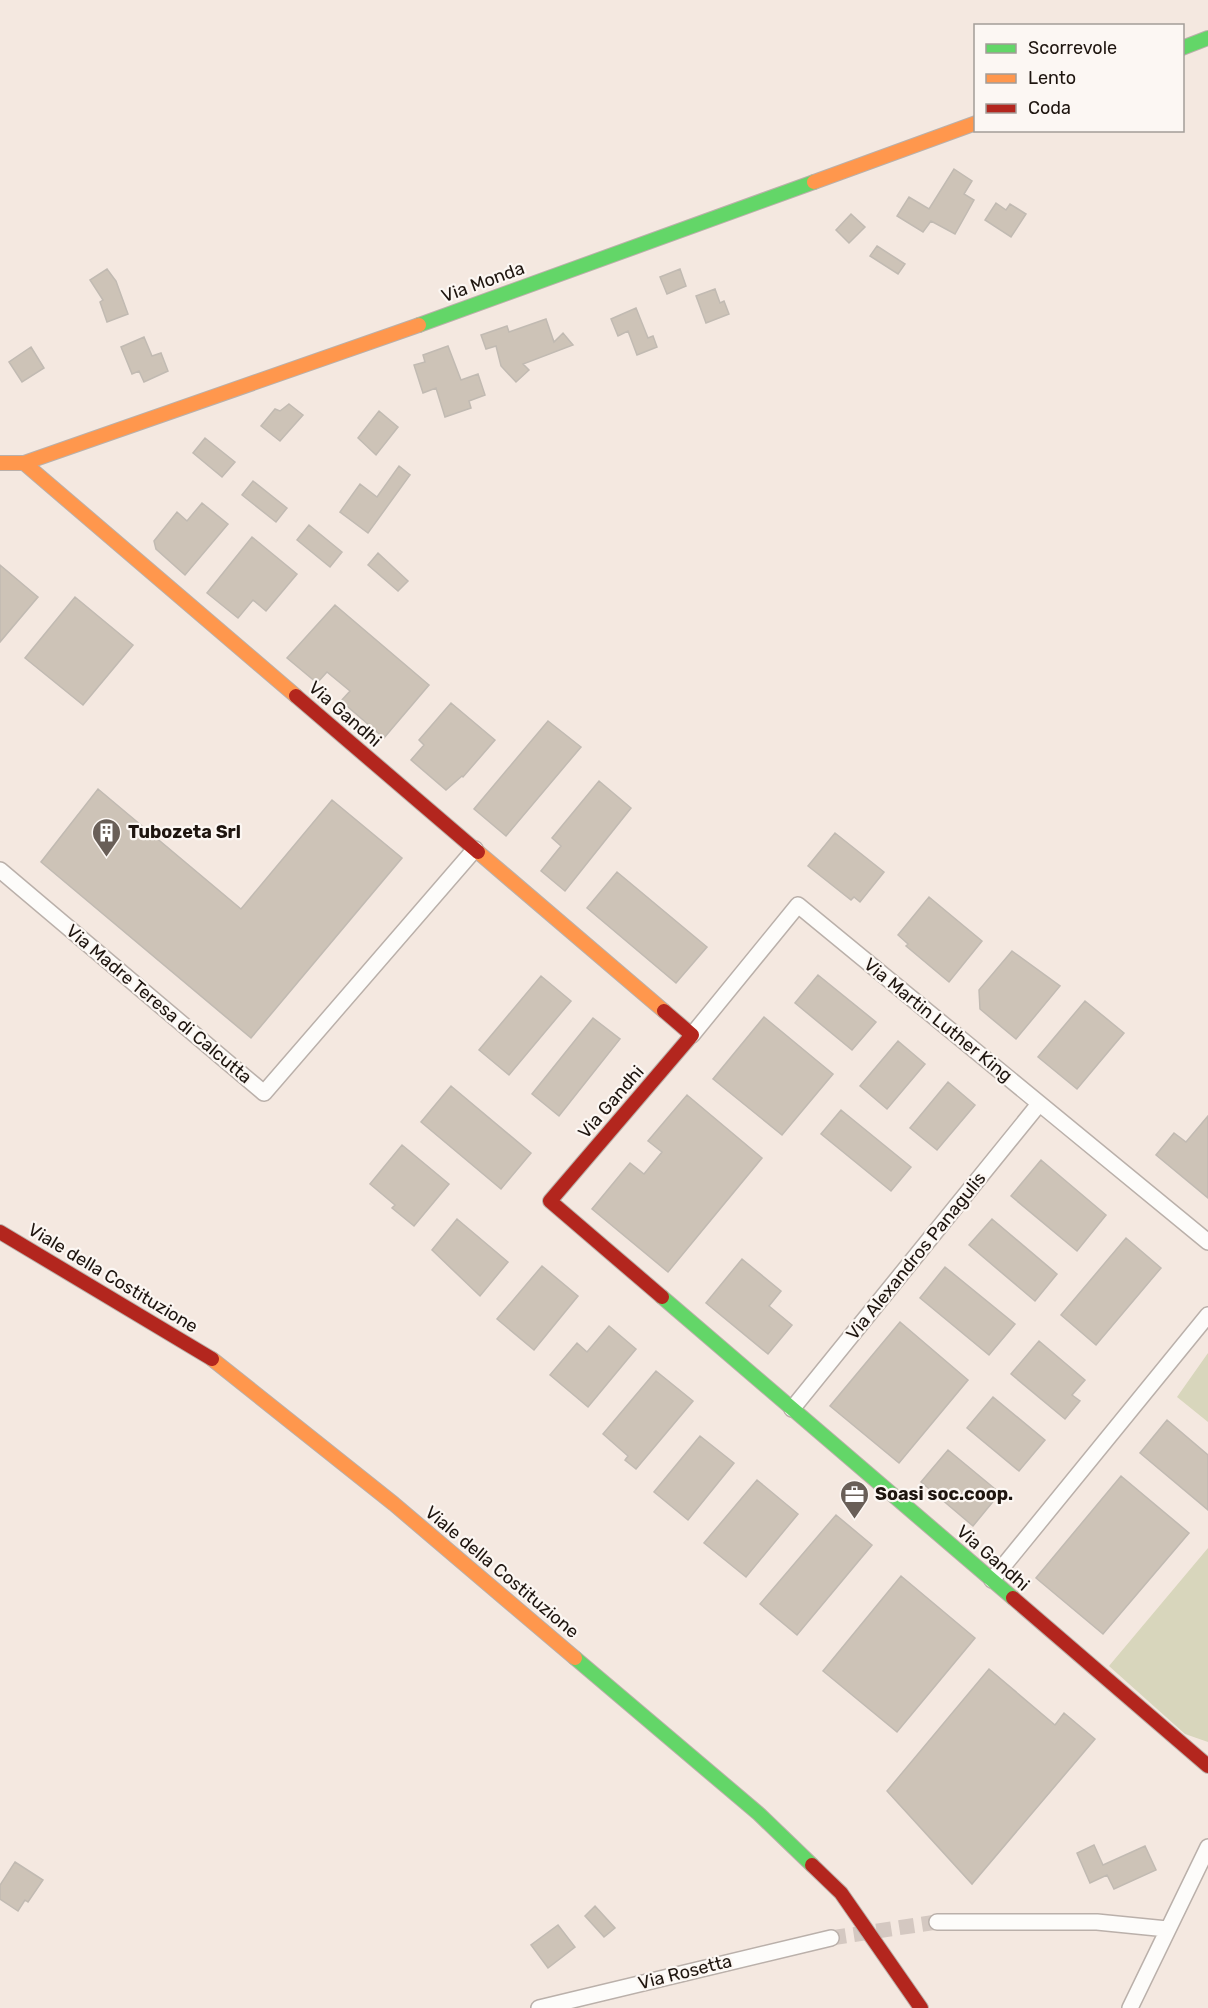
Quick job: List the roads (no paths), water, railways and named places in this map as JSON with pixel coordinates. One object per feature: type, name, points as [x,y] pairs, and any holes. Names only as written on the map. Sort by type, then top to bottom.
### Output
[{"type":"main road","points":[[1184,47],[1208,39]]},
{"type":"main road","name":"Via Monda","points":[[0,463],[24,463],[433,320],[974,123]]},
{"type":"main road","name":"Via Gandhi","points":[[24,463],[692,1035],[550,1201],[1208,1766]]},
{"type":"main road","name":"Viale della Costituzione","points":[[0,1232],[218,1362],[394,1504],[759,1814],[841,1893],[921,2008]]},
{"type":"street","name":"Via Madre Teresa di Calcutta","points":[[0,870],[264,1093],[475,849]]},
{"type":"street","name":"Via Martin Luther King","points":[[692,1035],[798,905],[1208,1242]]},
{"type":"street","name":"Via Alexandros Panagulis","points":[[792,1409],[1039,1104]]},
{"type":"street","points":[[992,1580],[1208,1316]]},
{"type":"street","points":[[1130,2008],[1208,1847]]},
{"type":"street","points":[[937,1922],[1097,1922],[1167,1929]]},
{"type":"street","name":"Via Rosetta","points":[[539,2008],[831,1938]]},
{"type":"tunnel","points":[[831,1938],[937,1922]]},
{"type":"place","name":"Tubozeta Srl","points":[[107,858]]},
{"type":"place","name":"Soasi soc.coop.","points":[[854,1520]]}]
